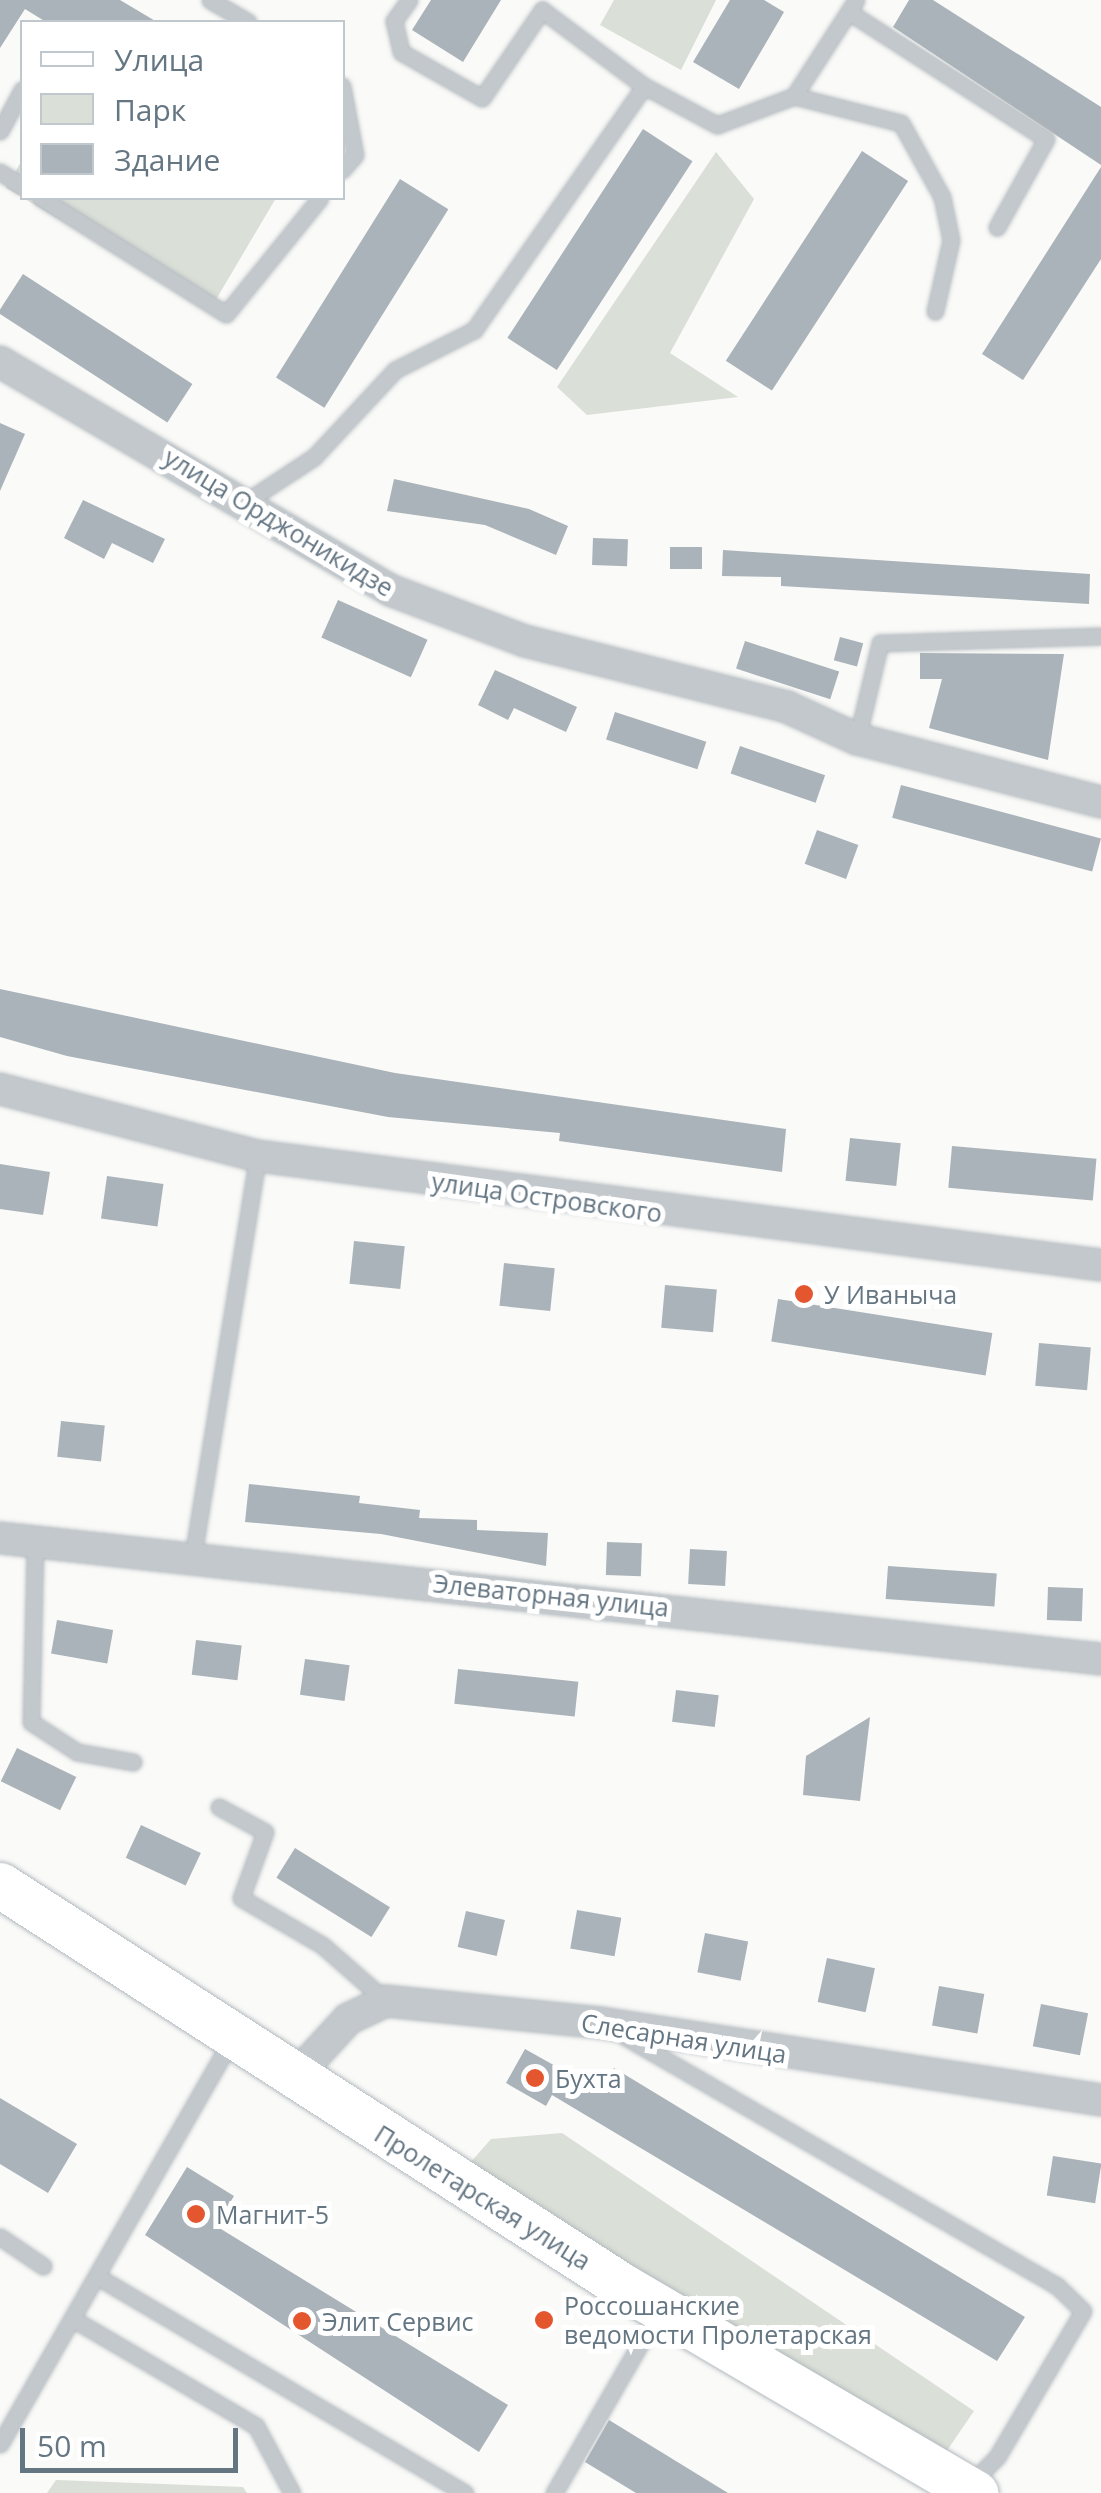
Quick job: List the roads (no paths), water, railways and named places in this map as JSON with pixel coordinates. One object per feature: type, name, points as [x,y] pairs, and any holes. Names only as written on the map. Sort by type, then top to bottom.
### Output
[{"type":"main road","name":"Пролетарская улица","points":[[0,1886],[294,2078],[662,2308],[968,2491]]},
{"type":"street","name":"улица Орджоникидзе","points":[[0,362],[407,596],[525,641],[787,707],[857,740],[1101,802]]},
{"type":"street","name":"улица Островского","points":[[0,1089],[258,1156],[1101,1265]]},
{"type":"street","name":"Элеваторная улица","points":[[0,1538],[35,1546],[192,1565],[525,1590],[1101,1659]]},
{"type":"street","name":"Слесарная улица","points":[[386,2001],[601,2023],[1101,2100]]},
{"type":"street","points":[[294,2078],[348,2020],[386,2001]]},
{"type":"lane","points":[[210,0],[245,20]]},
{"type":"lane","points":[[409,0],[394,21],[401,52],[482,98],[544,5],[644,86],[717,125],[794,96],[901,123],[942,197],[951,240],[935,311]]},
{"type":"lane","points":[[794,96],[853,6],[1046,140],[997,227]]},
{"type":"lane","points":[[244,503],[314,456],[395,370],[474,330],[644,86]]},
{"type":"lane","points":[[0,131],[20,94]]},
{"type":"lane","points":[[345,103],[354,155],[345,166]]},
{"type":"lane","points":[[44,200],[226,314],[318,200]]},
{"type":"lane","points":[[857,740],[880,643],[1101,636]]},
{"type":"lane","points":[[192,1565],[258,1156]]},
{"type":"lane","points":[[35,1546],[31,1722],[76,1752],[133,1762]]},
{"type":"lane","points":[[219,1807],[265,1832],[241,1898],[322,1945],[386,2001]]},
{"type":"lane","points":[[601,2023],[862,2168],[1056,2284],[1083,2311],[997,2457],[968,2491]]},
{"type":"lane","points":[[0,2444],[232,2038]]},
{"type":"lane","points":[[0,2237],[43,2266]]},
{"type":"lane","points":[[98,2277],[465,2493]]},
{"type":"lane","points":[[554,2493],[662,2308]]},
{"type":"lane","points":[[73,2319],[256,2426],[292,2493]]},
{"type":"place","name":"У Иваныча","points":[[804,1294]]},
{"type":"place","name":"Бухта","points":[[535,2078]]},
{"type":"place","name":"Магнит-5","points":[[196,2214]]},
{"type":"place","name":"Россошанские ведомости Пролетарская","points":[[544,2320]]},
{"type":"place","name":"Элит Сервис","points":[[302,2321]]}]
